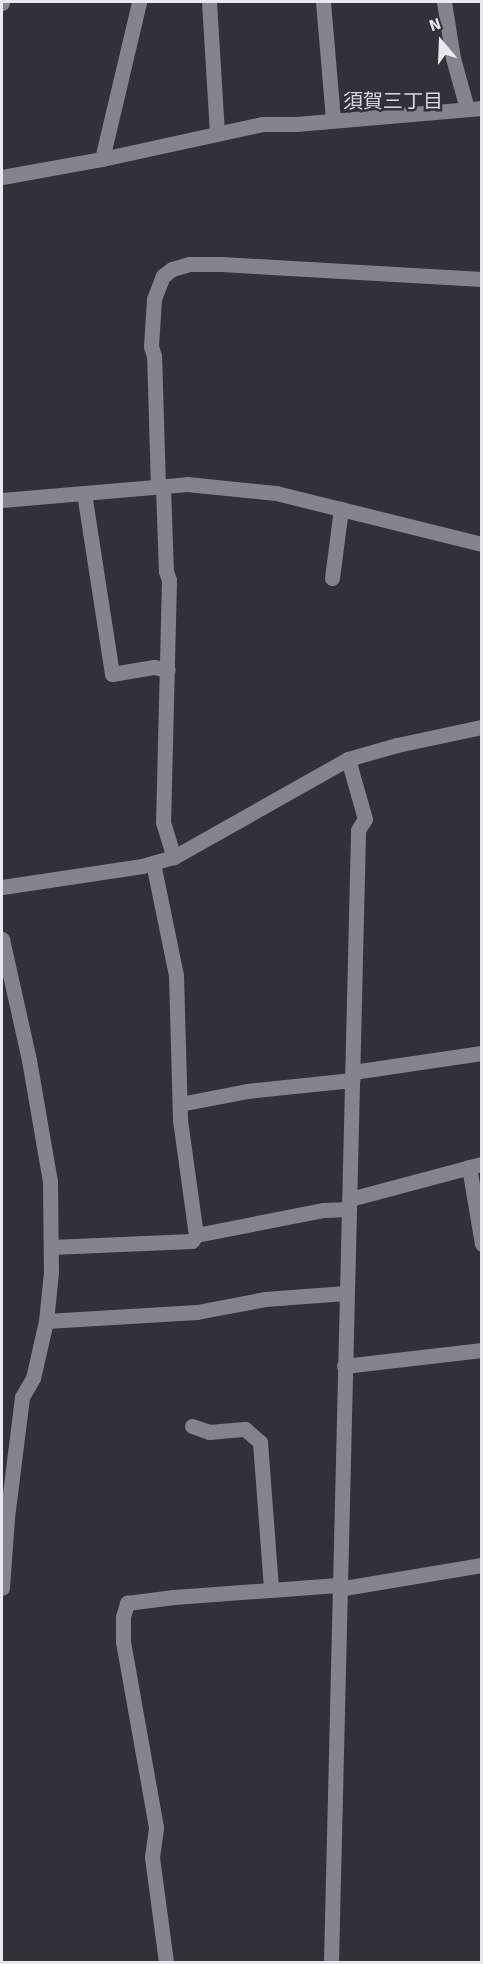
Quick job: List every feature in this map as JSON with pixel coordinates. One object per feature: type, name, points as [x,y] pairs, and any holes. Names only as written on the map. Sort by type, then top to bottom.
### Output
[{"type":"street","points":[[102,159],[139,2]]},
{"type":"street","points":[[208,2],[216,134]]},
{"type":"street","points":[[323,2],[333,119]]},
{"type":"street","points":[[2,177],[102,159],[262,124],[296,124],[474,108],[453,58],[445,2]]},
{"type":"street","points":[[174,857],[163,822],[169,580],[166,571],[154,356],[151,346],[156,289],[163,276],[172,269],[189,264],[482,279]]},
{"type":"street","points":[[3,495],[84,493],[187,484],[276,493],[482,544]]},
{"type":"street","points":[[84,493],[112,674],[154,667],[168,670]]},
{"type":"street","points":[[332,578],[341,509]]},
{"type":"street","points":[[2,887],[153,863],[174,857],[348,759],[397,745],[482,727]]},
{"type":"street","points":[[331,1962],[338,1587],[358,830],[364,819],[348,759]]},
{"type":"street","points":[[51,1247],[192,1241],[196,1235],[189,1197],[180,1104],[176,975],[153,863]]},
{"type":"street","points":[[2,939],[29,1060],[50,1181],[51,1247],[46,1321],[33,1378],[22,1397],[7,1518],[2,1588]]},
{"type":"street","points":[[180,1104],[482,1053]]},
{"type":"street","points":[[196,1235],[349,1204],[475,1166],[482,1244]]},
{"type":"street","points":[[46,1321],[196,1312],[265,1299],[346,1293]]},
{"type":"street","points":[[344,1366],[482,1350]]},
{"type":"street","points":[[192,1426],[208,1432],[245,1429],[260,1442],[271,1589]]},
{"type":"street","points":[[165,1962],[152,1857],[156,1827],[146,1764],[131,1699],[123,1642],[123,1617],[127,1604],[271,1589],[338,1587],[482,1565]]},
{"type":"district","name":"須賀三丁目","points":[[393,101]]}]
